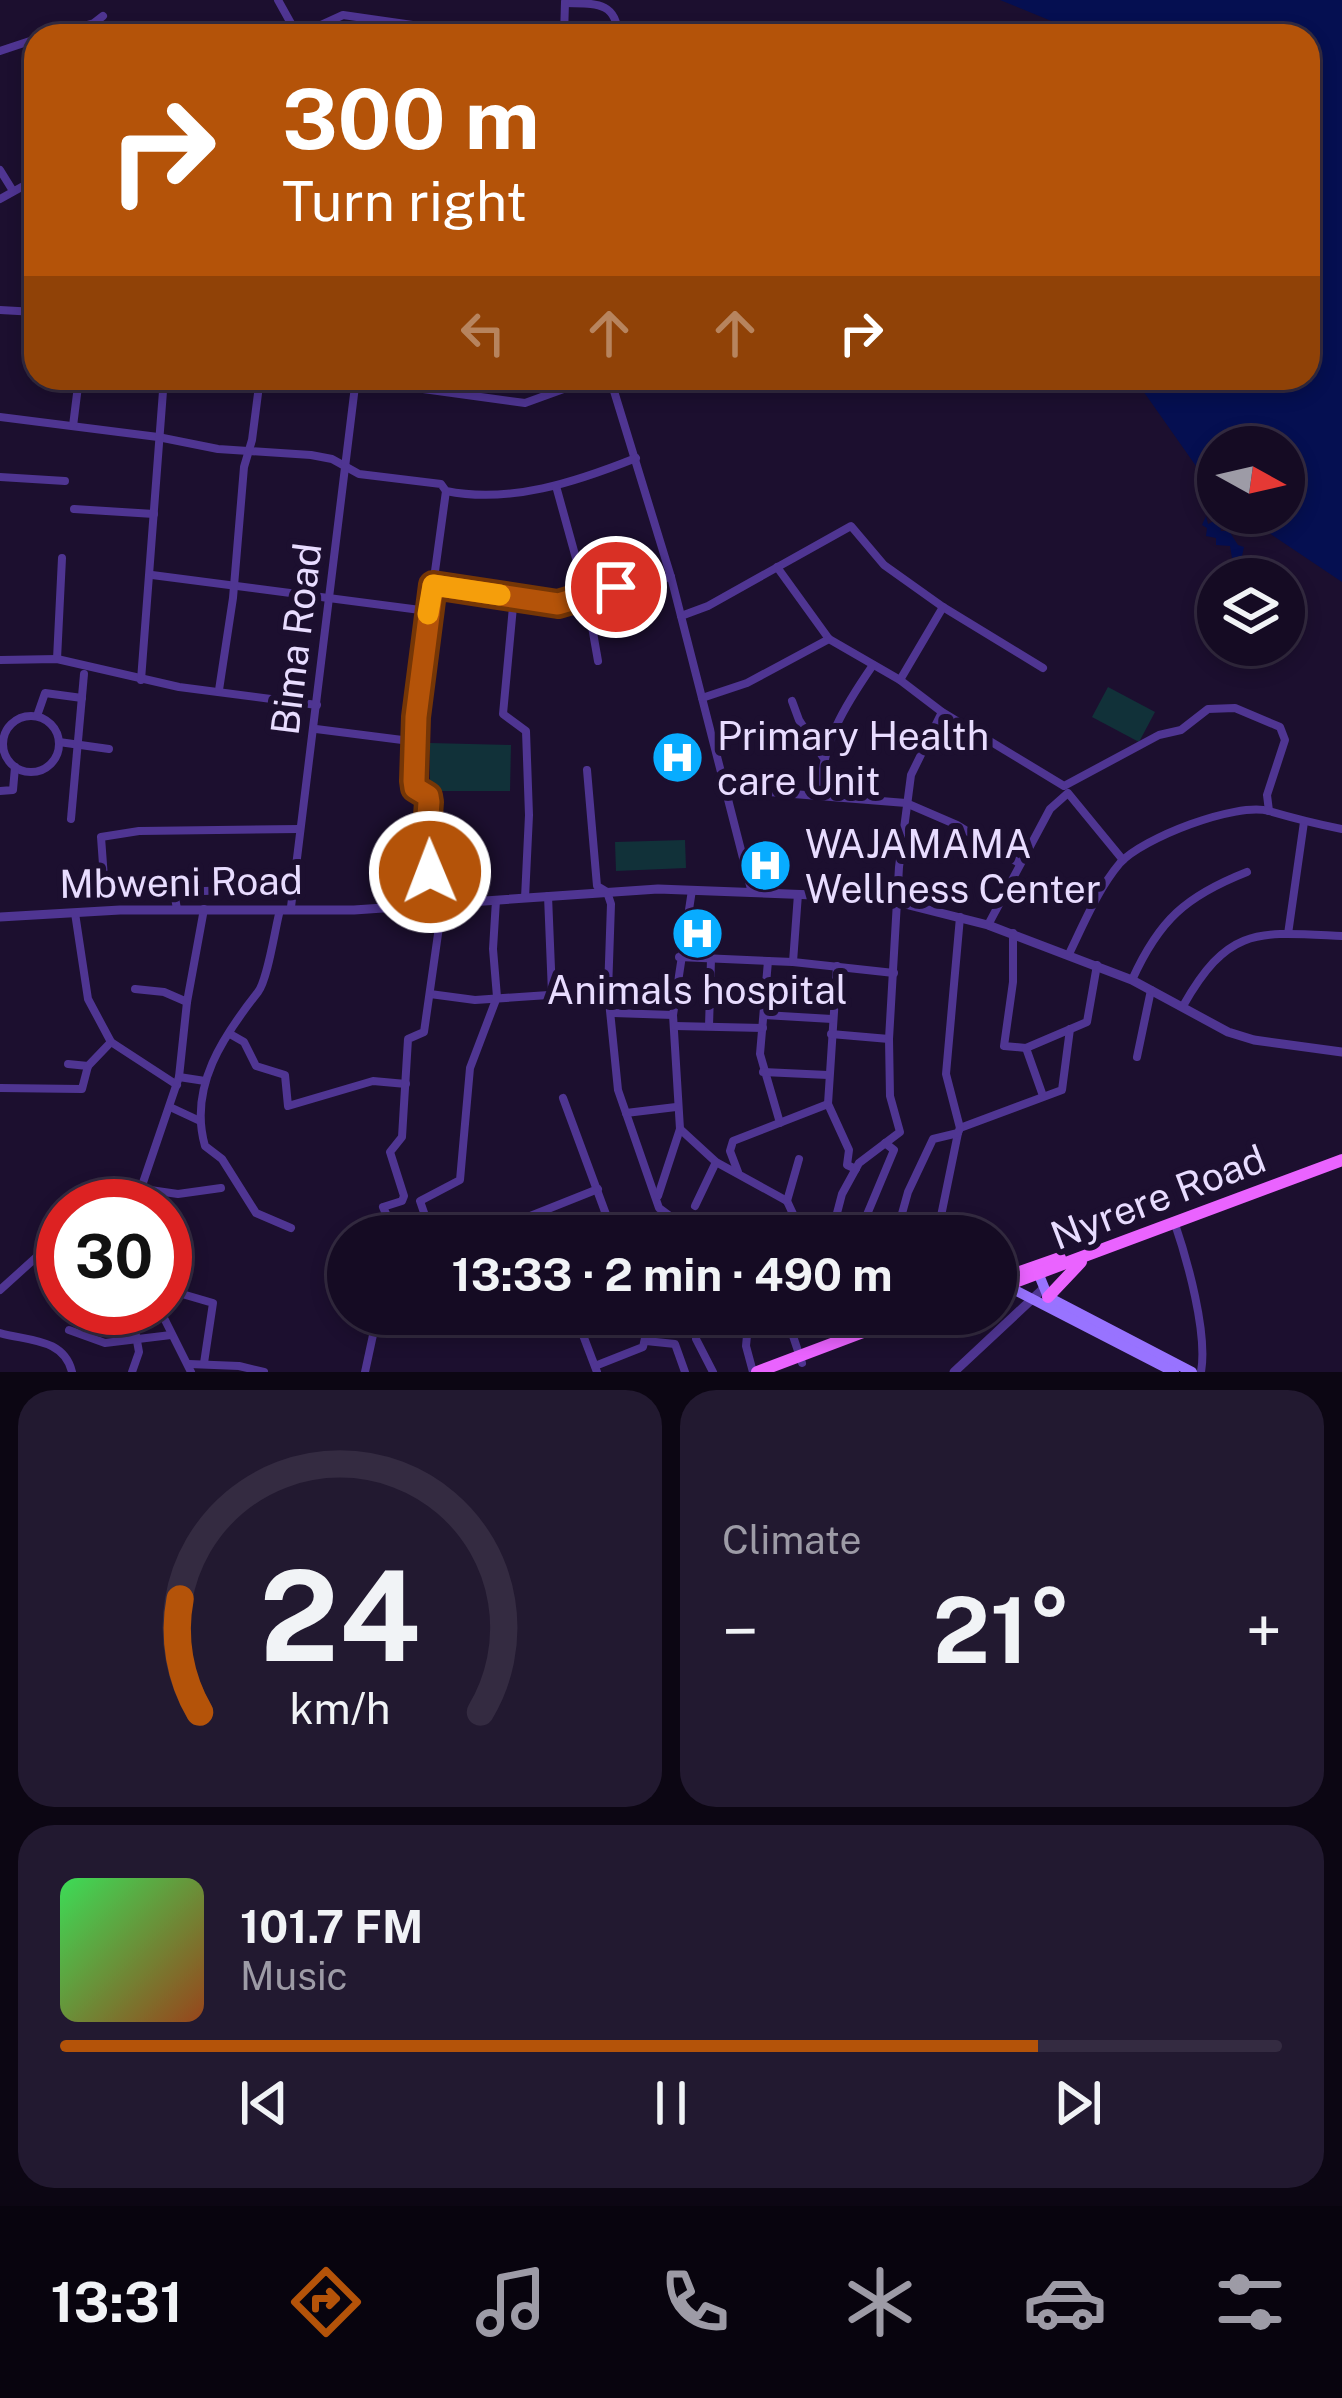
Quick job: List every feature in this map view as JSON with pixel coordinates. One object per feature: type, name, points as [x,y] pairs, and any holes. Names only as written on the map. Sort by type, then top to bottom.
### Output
[{"type":"main road","name":"Nyrere Road","points":[[1042,1282],[1086,1257],[1174,1220],[1342,1156]]},
{"type":"main road","name":"Nyrere Road","points":[[1017,1283],[1042,1282],[1174,1220]]},
{"type":"main road","points":[[1042,1282],[1054,1286],[1086,1257]]},
{"type":"main road","points":[[1042,1282],[1095,1327]]},
{"type":"main road","points":[[1017,1291],[1095,1327],[1174,1372]]},
{"type":"main road","points":[[780,1372],[858,1335]]},
{"type":"main road","points":[[755,1372],[871,1335]]},
{"type":"main road","points":[[1152,1357],[1196,1372]]},
{"type":"street","points":[[565,2],[602,4],[615,16],[616,24]]},
{"type":"street","points":[[324,24],[343,15],[373,24]]},
{"type":"street","points":[[90,24],[104,16]]},
{"type":"street","points":[[0,170],[13,191]]},
{"type":"street","points":[[0,199],[24,185]]},
{"type":"street","points":[[73,426],[78,390]]},
{"type":"street","points":[[141,680],[163,390]]},
{"type":"street","points":[[219,690],[258,390]]},
{"type":"street","name":"Bima Road","points":[[205,1081],[249,998],[260,988],[286,907],[316,729],[355,390]]},
{"type":"street","points":[[433,390],[525,403],[561,390]]},
{"type":"street","points":[[614,390],[671,577],[752,892]]},
{"type":"street","points":[[0,417],[158,437],[190,446],[311,454],[332,459],[345,469],[485,496],[556,486],[636,458]]},
{"type":"street","points":[[0,477],[65,481]]},
{"type":"street","points":[[556,486],[587,598],[598,661]]},
{"type":"street","points":[[404,1199],[390,1152],[402,1137],[408,1040],[424,1032],[442,906],[425,856],[428,796],[415,788],[416,717],[446,491]]},
{"type":"street","points":[[74,509],[154,514]]},
{"type":"street","points":[[681,616],[708,606],[851,526],[884,565],[1043,668]]},
{"type":"street","points":[[57,659],[62,558]]},
{"type":"street","points":[[777,568],[829,639],[1066,790],[1123,860]]},
{"type":"street","points":[[152,575],[428,610]]},
{"type":"street","points":[[433,585],[558,604],[671,577]]},
{"type":"street","points":[[514,596],[502,714],[526,731],[529,815],[524,898]]},
{"type":"street","points":[[900,680],[943,607]]},
{"type":"street","points":[[702,698],[747,683],[829,639]]},
{"type":"street","points":[[0,660],[57,659],[141,680],[317,705]]},
{"type":"street","points":[[820,795],[824,757],[839,714],[873,665]]},
{"type":"street","points":[[70,819],[84,674]]},
{"type":"street","points":[[37,716],[44,692],[82,698]]},
{"type":"street","points":[[792,700],[799,720],[824,757]]},
{"type":"street","points":[[988,925],[1050,809],[1066,790],[1159,735],[1180,730],[1208,709],[1235,708],[1280,727],[1285,734],[1267,795],[1269,811]]},
{"type":"street","points":[[836,1215],[842,1194],[864,1156],[900,1132],[890,1096],[889,1039],[906,803],[911,776],[942,712]]},
{"type":"street","points":[[37,716],[51,723],[59,742],[56,757],[45,768],[30,772],[15,767],[2,750],[9,726],[22,717],[37,716]]},
{"type":"street","points":[[0,717],[9,726]]},
{"type":"street","points":[[316,729],[418,742]]},
{"type":"street","points":[[59,742],[109,749]]},
{"type":"street","points":[[0,791],[13,790],[15,767]]},
{"type":"street","points":[[587,770],[597,886],[607,892],[610,904],[608,991],[618,1090],[659,1208],[668,1215]]},
{"type":"street","points":[[726,796],[742,790],[906,803],[957,826],[1019,863]]},
{"type":"street","points":[[1069,954],[1097,898],[1123,860],[1198,820],[1269,811],[1342,829]]},
{"type":"street","points":[[1288,934],[1304,822]]},
{"type":"street","points":[[261,889],[105,892],[101,837],[139,831],[299,829]]},
{"type":"street","points":[[1132,980],[1162,922],[1186,903],[1247,872]]},
{"type":"street","points":[[657,1198],[680,1129],[673,1015],[692,890]]},
{"type":"street","name":"Mbweni Road","points":[[0,917],[177,909],[354,910],[442,906],[475,899],[692,890],[897,902],[988,925],[1069,954],[1254,1040],[1342,1052]]},
{"type":"street","points":[[174,892],[177,909]]},
{"type":"street","points":[[793,962],[798,894]]},
{"type":"street","points":[[548,896],[552,993]]},
{"type":"street","points":[[387,1215],[383,1207],[404,1199],[420,1201],[460,1180],[470,1068],[497,998],[496,900]]},
{"type":"street","points":[[146,1179],[178,1081],[204,909]]},
{"type":"street","points":[[75,913],[88,999],[111,1042],[137,1063],[178,1081],[205,1081],[200,1121],[205,1146],[222,1159],[256,1213],[291,1228]]},
{"type":"street","points":[[941,1215],[959,1131],[946,1074],[960,917]]},
{"type":"street","points":[[1013,934],[1013,982],[1004,1046],[1026,1048],[1090,1018],[1097,965]]},
{"type":"street","points":[[1183,1006],[1203,971],[1256,934],[1342,937]]},
{"type":"street","points":[[679,957],[894,973]]},
{"type":"street","points":[[709,1026],[711,959]]},
{"type":"street","points":[[768,961],[760,1054],[780,1123]]},
{"type":"street","points":[[836,966],[828,1104],[849,1150],[848,1166],[856,1169]]},
{"type":"street","points":[[135,989],[164,992],[187,1002]]},
{"type":"street","points":[[1137,1057],[1151,990]]},
{"type":"street","points":[[430,994],[475,1000],[608,991]]},
{"type":"street","points":[[613,1013],[673,1015]]},
{"type":"street","points":[[764,1016],[832,1019]]},
{"type":"street","points":[[675,1026],[764,1028]]},
{"type":"street","points":[[902,1215],[933,1138],[1064,1088],[1070,1028]]},
{"type":"street","points":[[230,1034],[244,1042],[256,1066],[285,1075],[288,1106],[374,1081],[406,1084]]},
{"type":"street","points":[[831,1034],[889,1039]]},
{"type":"street","points":[[0,1088],[82,1089],[88,1066],[111,1042]]},
{"type":"street","points":[[1026,1048],[1042,1096]]},
{"type":"street","points":[[68,1064],[88,1066]]},
{"type":"street","points":[[764,1072],[828,1075]]},
{"type":"street","points":[[563,1098],[607,1215]]},
{"type":"street","points":[[738,1172],[730,1151],[733,1141],[828,1104]]},
{"type":"street","points":[[626,1112],[676,1106]]},
{"type":"street","points":[[170,1107],[200,1121]]},
{"type":"street","points":[[680,1129],[716,1162],[787,1201],[794,1215]]},
{"type":"street","points":[[868,1215],[894,1150],[885,1143]]},
{"type":"street","points":[[787,1201],[800,1159]]},
{"type":"street","points":[[695,1206],[716,1162]]},
{"type":"street","points":[[192,1192],[221,1188]]},
{"type":"street","points":[[538,1215],[598,1190]]},
{"type":"street","points":[[420,1201],[425,1215]]},
{"type":"street","points":[[1174,1220],[1192,1281],[1202,1349],[1196,1372]]},
{"type":"street","points":[[0,1290],[36,1257]]},
{"type":"street","points":[[954,1372],[1042,1282]]},
{"type":"street","points":[[192,1296],[213,1303],[204,1363]]},
{"type":"street","points":[[0,1333],[56,1348],[68,1358],[72,1372]]},
{"type":"street","points":[[83,1335],[105,1343],[171,1335],[190,1368],[204,1363],[264,1372]]},
{"type":"street","points":[[365,1372],[373,1335]]},
{"type":"street","points":[[583,1335],[596,1369],[638,1351],[646,1341]]},
{"type":"street","points":[[644,1335],[646,1341]]},
{"type":"street","points":[[696,1335],[712,1372]]},
{"type":"street","points":[[747,1335],[755,1372]]},
{"type":"street","points":[[792,1335],[800,1360]]},
{"type":"street","points":[[132,1372],[138,1337]]},
{"type":"street","points":[[646,1341],[675,1344],[686,1372]]},
{"type":"green space","points":[[1108,687],[1155,712],[1139,742],[1092,717]]},
{"type":"green space","points":[[430,743],[511,745],[510,791],[430,791]]},
{"type":"green space","points":[[685,840],[686,868],[616,871],[615,842]]},
{"type":"shaded area","points":[[1000,0],[1342,0],[1342,582],[1271,534],[1305,534],[1305,426],[1197,426],[1197,467],[1142,390],[1320,390],[1320,24],[1059,24]]},
{"type":"shaded area","points":[[1231,534],[1244,547],[1242,556],[1232,558],[1230,546],[1216,545],[1216,538],[1206,536]]},
{"type":"slow traffic","points":[[428,614],[433,585],[500,595]]},
{"type":"place","name":"Primary Health care Unit","points":[[678,758]]},
{"type":"place","name":"WAJAMAMA Wellness Center","points":[[766,866]]},
{"type":"place","name":"Animals hospital","points":[[697,933]]},
{"type":"route","points":[[430,872],[425,856],[428,796],[415,788],[414,781],[416,717],[433,585],[558,604],[616,587]]}]
